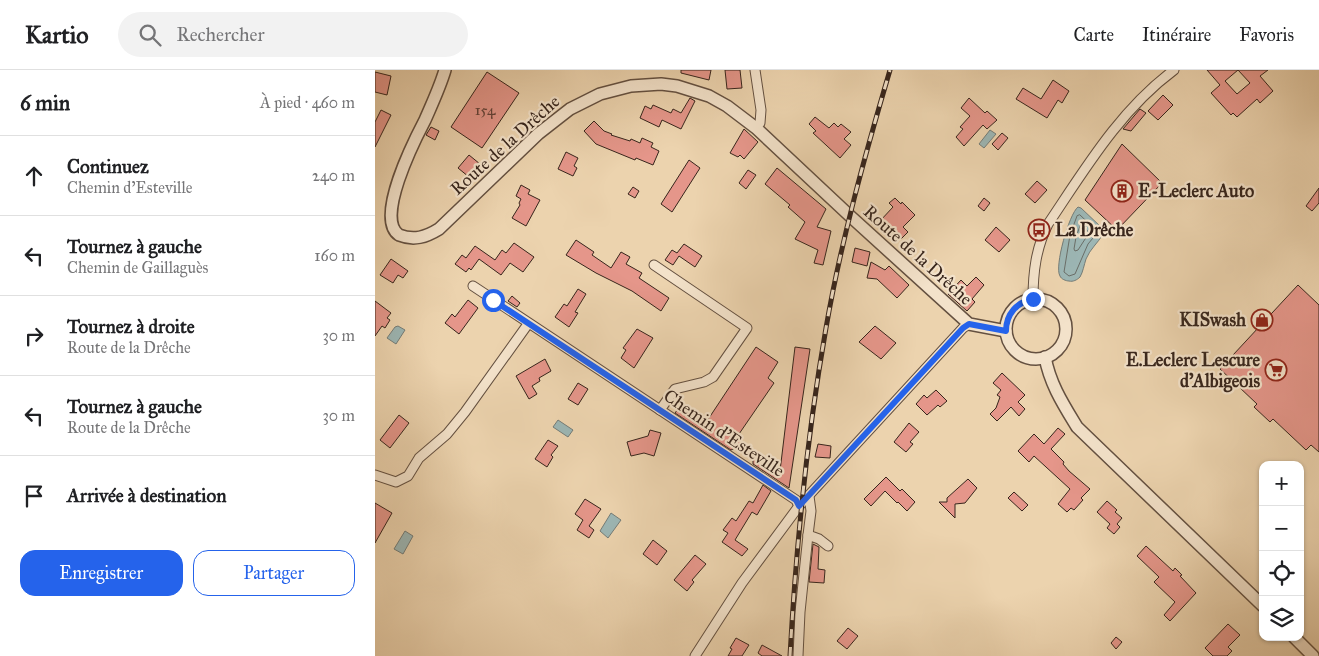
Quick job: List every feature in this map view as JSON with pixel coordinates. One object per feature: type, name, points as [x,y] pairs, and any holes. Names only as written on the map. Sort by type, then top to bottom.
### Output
[{"type":"street","name":"Route de la Drêche","points":[[445,70],[425,119],[390,184],[385,204],[387,224],[391,230],[404,237],[420,238],[439,229],[538,134],[570,109],[600,94],[631,86],[661,84],[677,86],[709,96],[727,106],[756,128],[969,324],[1006,331]]},
{"type":"street","points":[[755,70],[761,110],[761,123],[756,128]]},
{"type":"street","points":[[1033,299],[1034,265],[1040,240],[1048,224],[1117,126],[1145,94],[1174,70]]},
{"type":"street","points":[[654,265],[747,328],[713,377],[704,382],[675,389],[660,410]]},
{"type":"street","name":"Chemin d'Esteville","points":[[473,286],[796,500],[799,506]]},
{"type":"street","points":[[1033,299],[1045,300],[1055,305],[1062,314],[1066,324],[1065,337],[1059,347],[1045,357],[1033,358],[1022,355],[1009,342],[1006,331],[1007,320],[1013,310],[1022,302],[1033,299]]},
{"type":"street","points":[[375,476],[396,482],[408,476],[419,458],[447,434],[465,412],[528,324]]},
{"type":"street","points":[[695,656],[742,583],[799,506],[943,349],[969,324]]},
{"type":"street","points":[[1045,357],[1047,372],[1056,394],[1077,427],[1259,602]]},
{"type":"street","points":[[798,656],[800,612],[811,510],[809,496]]},
{"type":"street","points":[[808,535],[819,539],[828,546]]},
{"type":"street","points":[[1298,641],[1313,656]]},
{"type":"water","points":[[990,130],[996,134],[984,148],[979,144]]},
{"type":"water","points":[[1078,207],[1101,227],[1103,234],[1088,255],[1080,277],[1070,281],[1062,279],[1059,271],[1059,262],[1067,230]]},
{"type":"water","points":[[398,326],[405,330],[396,344],[387,338],[395,327]]},
{"type":"water","points":[[558,420],[573,430],[568,437],[553,427]]},
{"type":"water","points":[[611,513],[621,520],[608,538],[600,531]]},
{"type":"water","points":[[405,531],[413,536],[403,554],[394,549]]},
{"type":"building","points":[[681,70],[711,70],[709,80],[681,73]]},
{"type":"building","points":[[725,70],[740,70],[742,88],[727,89]]},
{"type":"building","points":[[1207,70],[1238,70],[1268,70],[1260,76],[1273,91],[1260,103],[1257,99],[1237,117],[1233,113],[1231,115],[1211,93],[1220,85]],"holes":[[[1238,70],[1250,83],[1237,94],[1225,81]]]},
{"type":"building","points":[[375,72],[391,76],[387,95],[375,92]]},
{"type":"building","points":[[487,72],[519,93],[482,148],[451,127]]},
{"type":"building","points":[[1053,80],[1069,91],[1062,103],[1058,100],[1047,118],[1016,99],[1023,88],[1041,99]]},
{"type":"building","points":[[1163,95],[1173,105],[1158,120],[1148,111]]},
{"type":"building","points":[[690,98],[695,101],[681,129],[662,120],[659,127],[640,118],[645,106],[651,109],[653,105],[671,113],[673,109],[681,113]]},
{"type":"building","points":[[969,98],[985,113],[987,111],[997,120],[987,129],[983,125],[964,146],[956,137],[963,129],[960,127],[970,116],[961,108]]},
{"type":"building","points":[[1140,109],[1146,113],[1131,131],[1123,129]]},
{"type":"building","points":[[381,110],[391,115],[375,147],[375,122]]},
{"type":"building","points":[[815,117],[829,128],[834,123],[838,127],[841,124],[851,132],[844,139],[851,145],[840,158],[813,133],[816,131],[809,124]]},
{"type":"building","points":[[594,121],[611,135],[640,143],[642,138],[653,143],[651,147],[659,151],[653,165],[636,158],[635,160],[596,144],[584,131]]},
{"type":"building","points":[[431,127],[439,131],[435,140],[426,135]]},
{"type":"building","points":[[744,129],[758,142],[744,159],[740,155],[738,157],[730,153]]},
{"type":"building","points":[[1002,133],[1008,138],[998,150],[992,144]]},
{"type":"building","name":"E-Leclerc Auto","points":[[1122,144],[1162,183],[1117,230],[1085,200]]},
{"type":"building","points":[[566,152],[578,158],[574,166],[577,168],[573,176],[558,169]]},
{"type":"building","points":[[469,155],[480,164],[469,177],[458,168]]},
{"type":"building","points":[[689,160],[700,168],[672,212],[661,204]]},
{"type":"building","points":[[777,168],[826,209],[817,227],[831,231],[823,265],[814,263],[818,250],[795,239],[805,222],[788,207],[790,205],[765,184]]},
{"type":"building","points":[[748,170],[756,175],[746,189],[739,183]]},
{"type":"building","points":[[1037,181],[1047,190],[1035,203],[1025,194]]},
{"type":"building","points":[[521,185],[530,190],[528,194],[540,200],[526,226],[512,218],[520,205],[521,199],[516,196]]},
{"type":"building","points":[[633,187],[639,191],[635,198],[628,194]]},
{"type":"building","points":[[1319,188],[1319,203],[1312,211],[1306,206]]},
{"type":"building","points":[[895,198],[915,215],[903,227],[908,232],[900,240],[880,221],[893,207],[889,203]]},
{"type":"building","points":[[984,198],[990,203],[984,211],[978,206]]},
{"type":"building","points":[[996,227],[1010,240],[999,252],[985,240]]},
{"type":"building","points":[[576,240],[594,252],[592,255],[611,268],[621,252],[630,257],[626,264],[642,273],[639,278],[669,298],[661,311],[632,291],[566,255]]},
{"type":"building","points":[[514,243],[534,257],[523,272],[510,263],[501,275],[479,259],[471,270],[469,268],[466,272],[455,264],[462,255],[466,258],[475,246],[495,260],[502,250],[506,253]]},
{"type":"building","points":[[684,244],[702,256],[695,267],[679,256],[673,265],[665,260],[672,250],[677,253]]},
{"type":"building","points":[[855,248],[870,252],[867,266],[852,262]]},
{"type":"building","points":[[391,259],[408,271],[403,278],[398,275],[393,283],[380,275]]},
{"type":"building","points":[[871,262],[885,270],[889,266],[909,285],[897,298],[877,279],[867,278]]},
{"type":"building","points":[[976,277],[984,285],[972,299],[975,302],[967,311],[948,294],[961,280],[967,286]]},
{"type":"building","name":"E.Leclerc Lescure d'Albigeois","points":[[1298,285],[1319,305],[1319,452],[1311,445],[1306,450],[1273,419],[1270,422],[1254,407],[1257,404],[1220,369]]},
{"type":"building","points":[[578,289],[586,294],[575,312],[578,313],[569,327],[555,317],[564,304],[567,306]]},
{"type":"building","points":[[512,296],[520,303],[517,307],[508,301]]},
{"type":"building","points":[[468,300],[478,308],[459,334],[445,323],[452,314],[455,317]]},
{"type":"building","points":[[375,301],[391,313],[387,318],[390,320],[385,328],[382,326],[375,336]]},
{"type":"building","points":[[875,326],[896,343],[881,359],[859,342]]},
{"type":"building","points":[[637,329],[653,338],[634,368],[621,358],[626,350],[623,348]]},
{"type":"building","points":[[756,347],[778,362],[768,378],[774,383],[739,434],[741,445],[731,450],[675,413],[681,405],[707,421]]},
{"type":"building","points":[[795,347],[810,349],[789,488],[753,464],[753,454],[780,471]]},
{"type":"building","points":[[545,359],[551,371],[539,378],[540,381],[532,386],[537,394],[529,399],[516,376]]},
{"type":"building","points":[[1002,373],[1025,395],[1018,402],[1025,409],[1019,416],[1011,407],[997,421],[990,414],[996,408],[1000,397],[997,395],[1001,390],[993,383]]},
{"type":"building","points":[[578,383],[588,389],[578,405],[568,399]]},
{"type":"building","points":[[936,390],[947,401],[940,407],[938,405],[927,415],[916,404],[924,395],[927,398]]},
{"type":"building","points":[[399,415],[409,423],[390,448],[380,440]]},
{"type":"building","points":[[909,423],[919,432],[910,442],[913,444],[906,452],[894,442]]},
{"type":"building","points":[[1058,428],[1065,434],[1051,449],[1064,462],[1063,464],[1069,471],[1090,489],[1081,498],[1083,500],[1074,510],[1071,508],[1067,512],[1058,504],[1070,489],[1034,456],[1029,462],[1018,451],[1034,434],[1044,444]]},
{"type":"building","points":[[650,430],[661,433],[654,456],[644,453],[631,456],[627,442],[648,436]]},
{"type":"building","points":[[548,440],[558,446],[551,455],[553,457],[547,467],[535,459]]},
{"type":"building","points":[[818,444],[831,446],[830,458],[815,457]]},
{"type":"building","points":[[886,477],[915,502],[907,511],[885,491],[871,506],[864,499]]},
{"type":"building","points":[[968,479],[977,488],[965,503],[955,504],[955,518],[939,502],[947,502],[947,498]]},
{"type":"building","points":[[763,485],[771,491],[757,515],[752,512],[735,540],[748,549],[742,556],[722,542],[728,533],[723,530],[732,518],[736,521],[749,501],[753,503]]},
{"type":"building","points":[[1014,492],[1028,505],[1022,511],[1008,498]]},
{"type":"building","points":[[585,499],[601,509],[589,526],[594,530],[589,538],[577,530],[583,520],[575,514]]},
{"type":"building","points":[[1107,501],[1117,510],[1115,512],[1122,518],[1117,524],[1120,527],[1114,534],[1107,528],[1110,524],[1097,512]]},
{"type":"building","points":[[375,503],[392,513],[375,543]]},
{"type":"building","points":[[653,540],[667,551],[657,565],[643,554]]},
{"type":"building","points":[[813,544],[819,547],[818,569],[825,570],[824,583],[809,582]]},
{"type":"building","points":[[1146,546],[1173,571],[1175,568],[1196,593],[1170,621],[1164,615],[1175,602],[1154,582],[1159,577],[1137,556]]},
{"type":"building","points":[[695,555],[706,564],[692,580],[694,582],[687,591],[674,580]]},
{"type":"building","points":[[1228,624],[1240,635],[1228,647],[1232,651],[1227,656],[1213,656],[1205,648]]},
{"type":"building","points":[[848,628],[858,636],[847,649],[837,641]]},
{"type":"building","points":[[1116,637],[1122,642],[1116,649],[1111,643]]},
{"type":"building","points":[[736,638],[749,645],[742,656],[728,656],[732,649],[730,648]]},
{"type":"building","points":[[762,645],[782,656],[762,656],[758,653]]},
{"type":"railway","points":[[790,656],[803,491],[813,409],[826,328],[854,198],[890,70]]},
{"type":"place","name":"E-Leclerc Auto","points":[[1122,191]]},
{"type":"place","name":"La Drêche","points":[[1039,230]]},
{"type":"place","name":"KISwash","points":[[1262,320]]},
{"type":"place","name":"E.Leclerc Lescure d'Albigeois","points":[[1276,370]]},
{"type":"route","points":[[493,300],[796,500],[799,506],[963,328],[969,324],[1006,331],[1007,320],[1013,310],[1022,302],[1033,299]]}]
